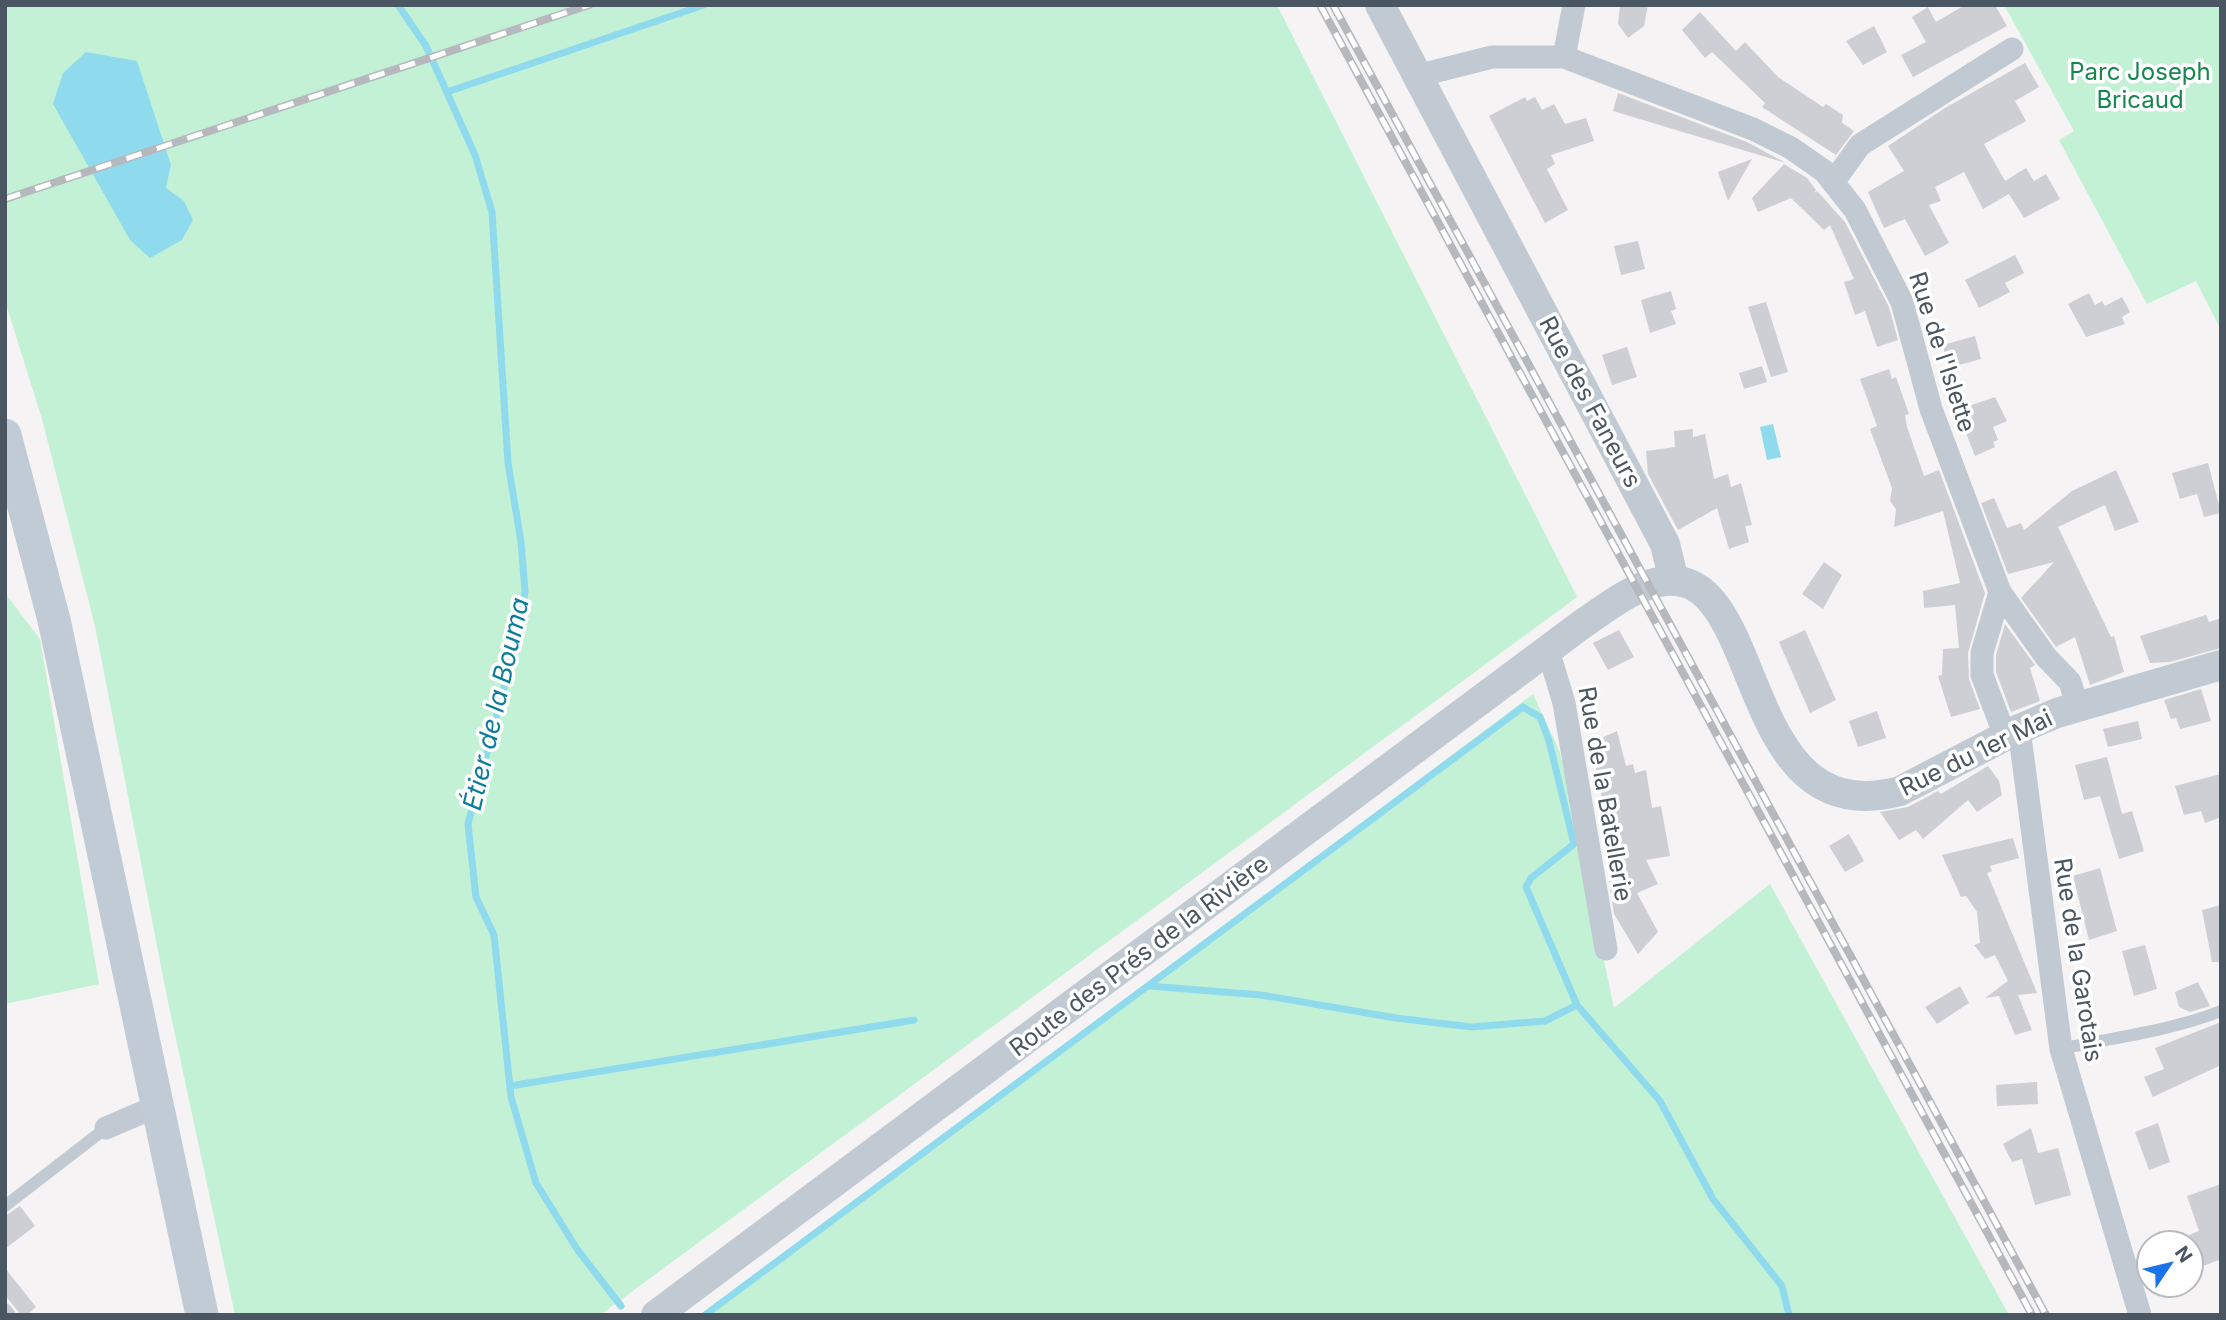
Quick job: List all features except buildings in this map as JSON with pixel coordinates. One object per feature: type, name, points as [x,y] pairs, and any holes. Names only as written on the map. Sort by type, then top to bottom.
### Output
[{"type":"main road","points":[[5,435],[54,620],[201,1315]]},
{"type":"street","name":"Rue des Faneurs","points":[[1380,5],[1665,544],[1674,581]]},
{"type":"street","points":[[1564,57],[1574,5]]},
{"type":"street","points":[[1834,181],[1860,145],[2012,49]]},
{"type":"street","name":"Rue de l'Islette","points":[[1418,76],[1493,57],[1564,57],[1753,129],[1791,148],[1834,181],[1867,231],[1902,302],[1931,409],[2000,592],[2046,656],[2070,682],[2078,706]]},
{"type":"street","name":"Route des Prés de la Rivière","points":[[656,1315],[1548,650],[1622,599],[1648,586],[1674,581]]},
{"type":"street","name":"Rue du 1er Mai","points":[[1674,581],[1694,586],[1711,598],[1730,632],[1781,741],[1795,764],[1812,779],[1846,794],[1882,796],[1928,778],[2012,733],[2078,706],[2221,665]]},
{"type":"street","points":[[2000,592],[1982,653],[1982,675],[2012,733]]},
{"type":"street","name":"Rue de la Batellerie","points":[[1548,650],[1566,715],[1606,949]]},
{"type":"street","name":"Rue de la Garotais","points":[[2012,733],[2062,1049],[2140,1315]]},
{"type":"street","points":[[106,1128],[155,1107]]},
{"type":"lane","points":[[2062,1049],[2144,1031],[2170,1029],[2221,1011]]},
{"type":"lane","points":[[5,1206],[106,1128]]},
{"type":"lane","points":[[5,1309],[10,1315]]},
{"type":"green space","points":[[5,5],[1277,5],[1577,597],[600,1315],[235,1315],[167,997],[95,626],[42,419],[5,301]],"holes":[[[54,104],[171,165],[166,188],[86,157]]]},
{"type":"green space","name":"Parc Joseph Bricaud","points":[[2004,5],[2221,5],[2221,330],[2196,281],[2147,304],[2059,140],[2074,131]]},
{"type":"green space","points":[[5,593],[40,639],[99,984],[5,1004]]},
{"type":"green space","points":[[1533,694],[1560,752],[1614,1008],[1770,884],[2009,1315],[705,1315]]},
{"type":"water","points":[[86,52],[137,61],[171,165],[166,188],[184,201],[193,220],[182,240],[150,258],[130,240],[53,104],[63,73]]},
{"type":"water","points":[[1773,424],[1781,457],[1767,460],[1760,427]]},
{"type":"waterway","name":"Étier de la Bouma","points":[[398,5],[426,46],[475,155],[492,212],[508,463],[521,542],[525,591],[519,631],[468,824],[476,897],[494,935],[511,1097],[536,1183],[577,1249],[621,1306]]},
{"type":"waterway","points":[[447,92],[704,5]]},
{"type":"waterway","points":[[705,1315],[1523,707],[1540,717],[1549,741],[1574,844],[1531,878],[1526,887],[1577,1005],[1660,1101],[1713,1199],[1782,1286],[1789,1315]]},
{"type":"waterway","points":[[1149,986],[1261,995],[1396,1018],[1472,1027],[1545,1021],[1577,1005]]},
{"type":"waterway","points":[[510,1086],[914,1020]]},
{"type":"railway","points":[[5,199],[589,5]]},
{"type":"railway","points":[[1320,5],[2032,1315]]},
{"type":"railway","points":[[1333,5],[2046,1315]]}]
